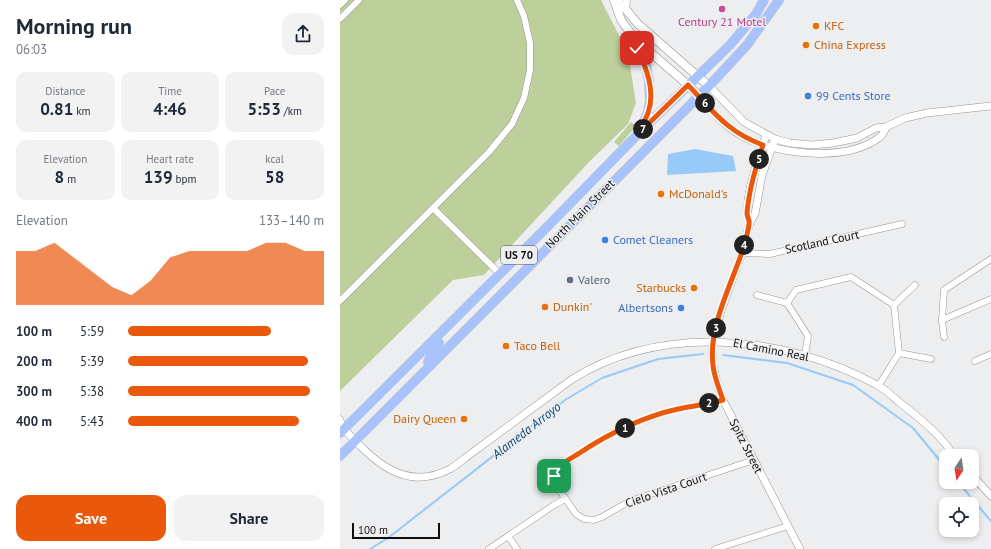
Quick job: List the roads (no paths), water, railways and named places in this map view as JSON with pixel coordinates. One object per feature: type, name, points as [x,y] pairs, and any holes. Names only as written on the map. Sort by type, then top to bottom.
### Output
[{"type":"main road","points":[[614,0],[620,20],[632,34],[699,96]]},
{"type":"main road","points":[[618,0],[638,24],[709,86]]},
{"type":"main road","name":"North Main Street","points":[[341,430],[456,318],[639,133],[730,45],[756,14],[764,0]]},
{"type":"main road","name":"North Main Street","points":[[340,456],[709,86],[746,45],[779,0]]},
{"type":"main road","points":[[632,34],[646,66],[649,81],[650,100],[648,112],[639,133]]},
{"type":"main road","points":[[430,365],[428,362],[430,355],[454,328],[456,318]]},
{"type":"street","points":[[340,5],[345,0]]},
{"type":"street","points":[[340,19],[359,0]]},
{"type":"street","points":[[340,301],[489,152],[512,124],[524,98],[530,70],[530,43],[524,16],[517,0]]},
{"type":"street","points":[[626,10],[627,0]]},
{"type":"street","points":[[709,86],[744,122],[766,135],[790,143],[812,145],[833,143],[857,138],[876,128],[886,127],[905,118],[926,113],[991,106]]},
{"type":"street","points":[[699,96],[726,125],[739,134],[763,145],[782,151],[808,154],[860,148],[882,137],[886,127]]},
{"type":"street","name":"Spitz Street","points":[[750,222],[747,215],[752,181],[766,135]]},
{"type":"street","name":"Spitz Street","points":[[775,138],[762,175],[755,214],[750,222],[742,253],[721,311],[712,349],[717,383],[723,400],[800,549]]},
{"type":"street","points":[[433,208],[500,274]]},
{"type":"street","name":"Scotland Court","points":[[742,253],[770,254],[902,224]]},
{"type":"street","points":[[944,337],[942,320],[944,290],[991,259]]},
{"type":"street","points":[[787,303],[796,290],[851,277],[894,305]]},
{"type":"street","points":[[894,305],[915,285]]},
{"type":"street","points":[[757,295],[787,303],[808,336],[805,355]]},
{"type":"street","points":[[942,320],[991,299]]},
{"type":"street","points":[[879,385],[899,353],[894,305]]},
{"type":"street","name":"El Camino Real","points":[[341,430],[355,440],[376,461],[390,470],[412,477],[439,473],[450,469],[466,458],[584,371],[607,360],[631,352],[665,346],[690,342],[714,342],[753,345],[805,355],[879,385],[930,427],[949,449]]},
{"type":"street","points":[[899,353],[931,359]]},
{"type":"street","points":[[975,361],[991,354]]},
{"type":"street","name":"Cielo Vista Court","points":[[723,400],[658,415],[612,433],[562,464],[556,470],[554,476],[555,482],[565,499],[579,516],[587,520],[597,520],[630,501],[754,460]]},
{"type":"street","points":[[340,419],[341,430]]},
{"type":"street","points":[[979,483],[991,496]]},
{"type":"street","points":[[489,549],[565,499]]},
{"type":"street","points":[[715,549],[788,526]]},
{"type":"street","points":[[508,536],[517,549]]},
{"type":"water","points":[[695,149],[733,156],[736,171],[667,175],[668,154]]},
{"type":"waterway","name":"Alameda Arroyo","points":[[370,549],[388,538],[565,400],[602,378],[658,359],[703,354]]},
{"type":"waterway","name":"Alameda Arroyo","points":[[723,355],[787,363],[853,385],[913,428],[939,460]]},
{"type":"waterway","name":"Alameda Arroyo","points":[[964,489],[991,521]]},
{"type":"place","name":"Century 21 Motel","points":[[722,9]]},
{"type":"place","name":"KFC","points":[[816,26]]},
{"type":"place","name":"China Express","points":[[806,45]]},
{"type":"place","name":"99 Cents Store","points":[[808,96]]},
{"type":"place","name":"McDonald's","points":[[661,194]]},
{"type":"place","name":"Comet Cleaners","points":[[605,240]]},
{"type":"place","name":"Valero","points":[[570,280]]},
{"type":"place","name":"Starbucks","points":[[694,288]]},
{"type":"place","name":"Dunkin'","points":[[545,307]]},
{"type":"place","name":"Albertsons","points":[[681,308]]},
{"type":"place","name":"Taco Bell","points":[[506,346]]},
{"type":"place","name":"Dairy Queen","points":[[464,419]]}]
